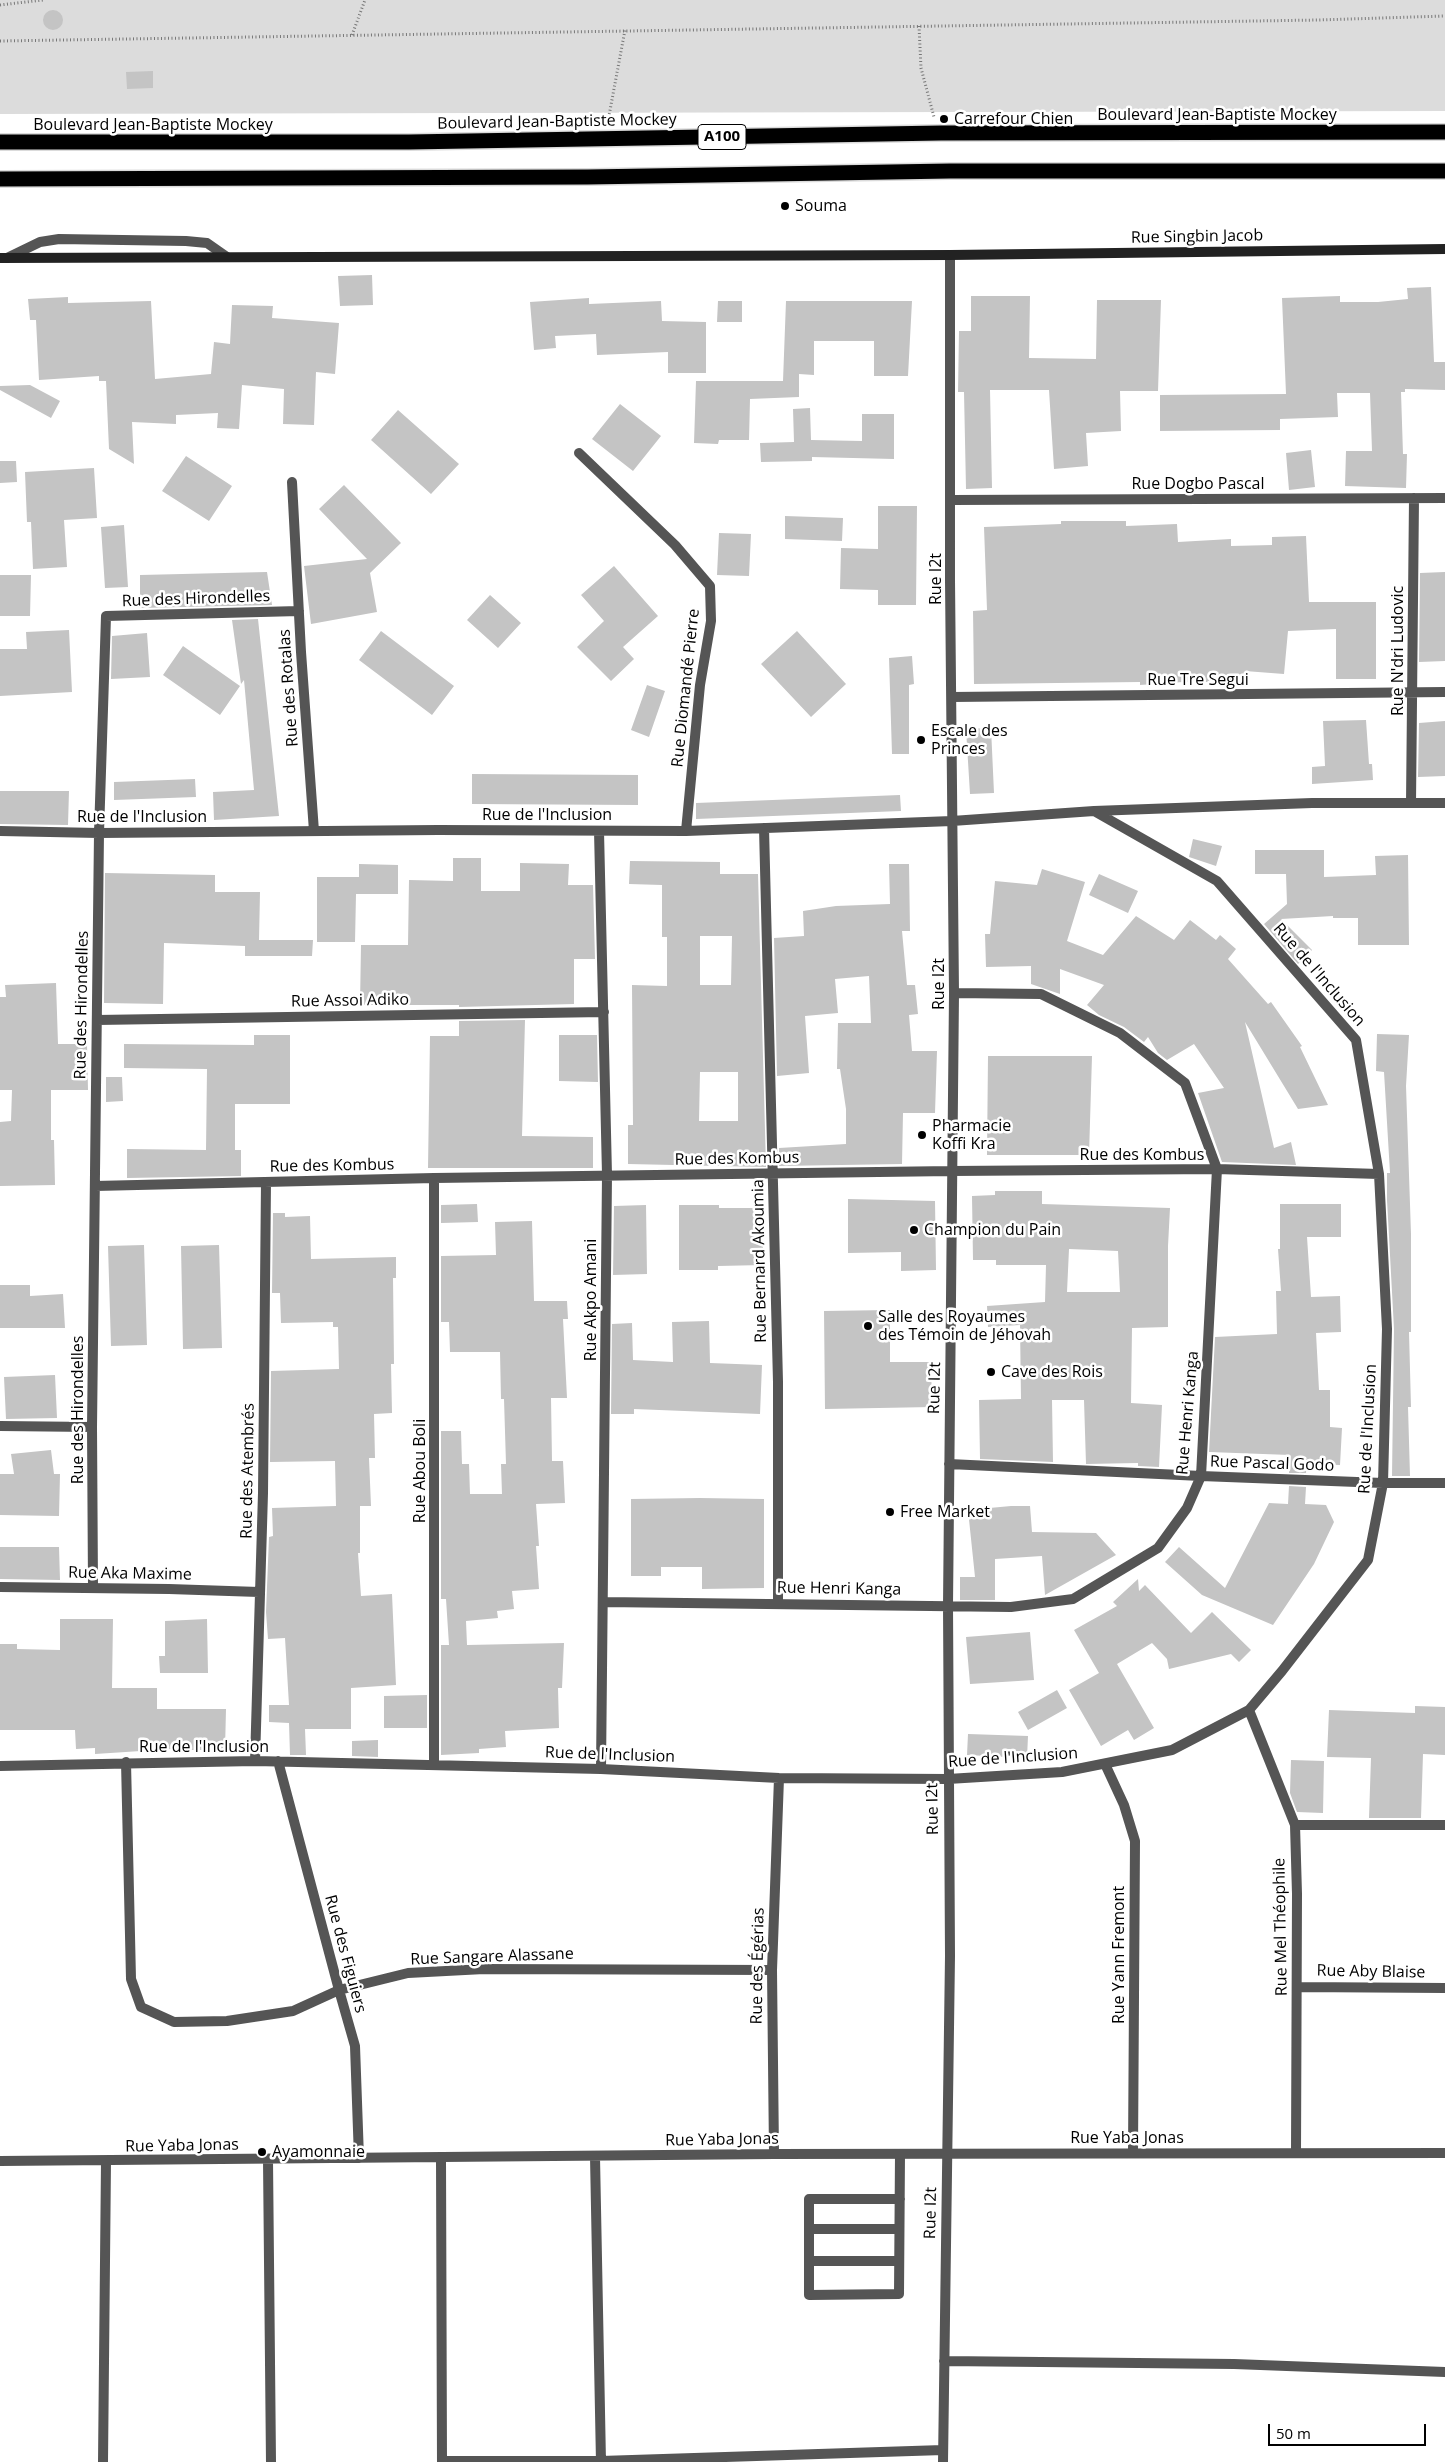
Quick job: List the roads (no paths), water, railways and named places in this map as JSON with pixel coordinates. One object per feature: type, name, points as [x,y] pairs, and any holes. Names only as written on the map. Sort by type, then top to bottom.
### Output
[{"type":"highway","name":"Boulevard Jean-Baptiste Mockey","points":[[0,142],[399,142],[941,134],[1445,132]]},
{"type":"highway","points":[[0,179],[578,177],[950,171],[1445,171]]},
{"type":"street","points":[[4,258],[40,242],[59,239],[207,243],[227,258]]},
{"type":"street","name":"Rue Singbin Jacob","points":[[4,258],[950,255],[1445,249]]},
{"type":"street","name":"Rue I2t","points":[[943,2462],[950,1956],[948,1605],[954,993],[950,255]]},
{"type":"street","name":"Rue Diomandé Pierre","points":[[579,453],[674,545],[710,586],[711,621],[700,685],[686,830]]},
{"type":"street","name":"Rue des Rotalas","points":[[292,482],[314,831]]},
{"type":"street","name":"Rue N'dri Ludovic","points":[[1411,803],[1414,693],[1414,498]]},
{"type":"street","name":"Rue Dogbo Pascal","points":[[952,500],[1445,498]]},
{"type":"street","name":"Rue des Hirondelles","points":[[93,1587],[92,1427],[99,833],[106,616],[299,611]]},
{"type":"street","name":"Rue Tre Segui","points":[[952,697],[1445,692]]},
{"type":"street","name":"Rue de l'Inclusion","points":[[0,831],[99,833],[686,830],[952,821],[1094,811],[1312,803],[1445,803]]},
{"type":"street","name":"Rue de l'Inclusion","points":[[0,1766],[126,1762],[278,1761],[601,1769],[778,1778],[948,1779],[1062,1772],[1172,1750],[1249,1710],[1282,1671],[1368,1560],[1383,1483],[1387,1329],[1379,1174],[1356,1040],[1217,881],[1094,811]]},
{"type":"street","name":"Rue Bernard Akoumia","points":[[764,828],[773,1174],[778,1603]]},
{"type":"street","name":"Rue Akpo Amani","points":[[599,830],[607,1175],[601,1769]]},
{"type":"street","name":"Rue Henri Kanga","points":[[604,1602],[1011,1607],[1073,1599],[1158,1548],[1187,1508],[1201,1476],[1217,1169],[1185,1083],[1120,1033],[1041,994],[954,993]]},
{"type":"street","name":"Rue Assoi Adiko","points":[[98,1020],[604,1012]]},
{"type":"street","name":"Rue des Kombus","points":[[95,1186],[434,1178],[952,1171],[1217,1169],[1379,1174]]},
{"type":"street","name":"Rue Abou Boli","points":[[434,1178],[434,1764]]},
{"type":"street","name":"Rue des Atembrés","points":[[255,1761],[263,1493],[266,1182]]},
{"type":"street","points":[[0,1426],[92,1427]]},
{"type":"street","name":"Rue Pascal Godo","points":[[949,1464],[1383,1483],[1445,1483]]},
{"type":"street","name":"Rue Aka Maxime","points":[[0,1588],[93,1587],[259,1592]]},
{"type":"street","name":"Rue Mel Théophile","points":[[1249,1710],[1294,1824],[1297,1987],[1296,2152]]},
{"type":"street","name":"Rue des Figuiers","points":[[278,1761],[338,1990],[356,2046],[359,2158]]},
{"type":"street","name":"Rue Sangare Alassane","points":[[126,1762],[131,1979],[141,2007],[174,2022],[227,2021],[292,2011],[338,1990],[408,1973],[484,1969],[772,1970]]},
{"type":"street","name":"Rue Yann Fremont","points":[[1105,1764],[1124,1805],[1136,1841],[1133,2153]]},
{"type":"street","name":"Rue des Égérias","points":[[774,2154],[772,1970],[778,1778]]},
{"type":"street","points":[[1294,1824],[1445,1824]]},
{"type":"street","name":"Rue Aby Blaise","points":[[1297,1987],[1445,1988]]},
{"type":"street","name":"Rue Yaba Jonas","points":[[0,2161],[774,2154],[1445,2153]]},
{"type":"street","points":[[900,2154],[900,2199],[899,2229],[900,2261],[899,2294],[809,2295],[809,2199],[900,2199]]},
{"type":"street","points":[[441,2157],[442,2461],[601,2462],[943,2450]]},
{"type":"street","points":[[595,2157],[601,2462]]},
{"type":"street","points":[[268,2160],[271,2462]]},
{"type":"street","points":[[103,2462],[106,2161]]},
{"type":"street","points":[[809,2229],[899,2229]]},
{"type":"street","points":[[809,2262],[900,2261]]},
{"type":"street","points":[[944,2361],[1234,2364],[1445,2372]]},
{"type":"place","name":"Carrefour Chien","points":[[944,119]]},
{"type":"place","name":"Souma","points":[[785,206]]},
{"type":"place","name":"Escale des Princes","points":[[921,740]]},
{"type":"place","name":"Pharmacie Koffi Kra","points":[[922,1135]]},
{"type":"place","name":"Champion du Pain","points":[[914,1230]]},
{"type":"place","name":"Salle des Royaumes des Témoin de Jéhovah","points":[[868,1326]]},
{"type":"place","name":"Cave des Rois","points":[[991,1372]]},
{"type":"place","name":"Free Market","points":[[890,1512]]},
{"type":"place","name":"Ayamonnaie","points":[[262,2152]]}]
